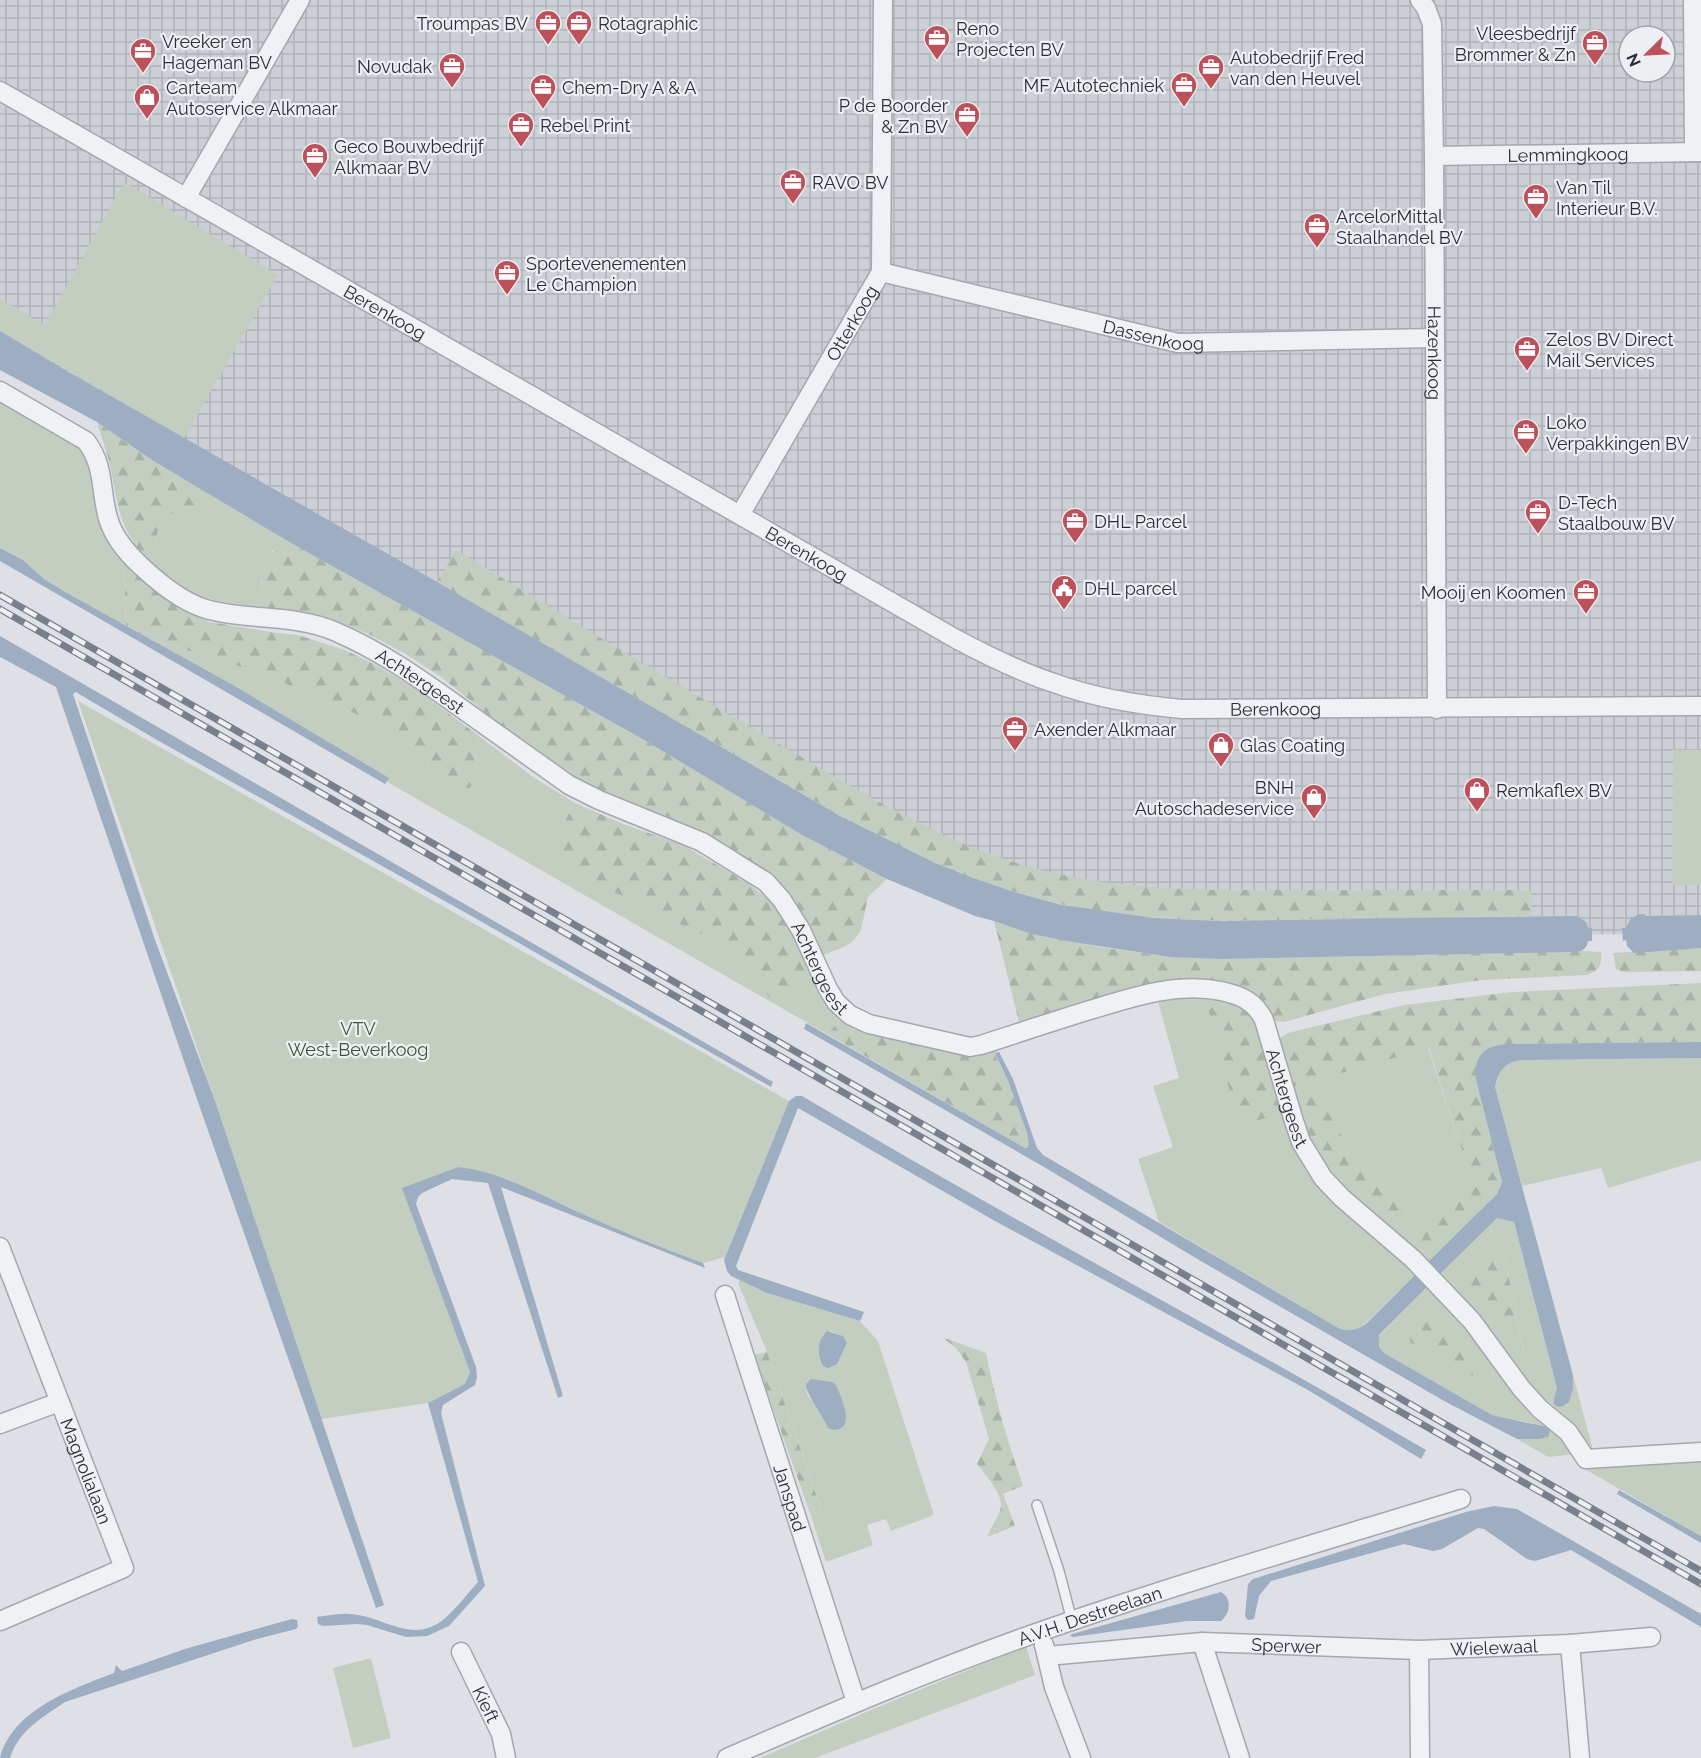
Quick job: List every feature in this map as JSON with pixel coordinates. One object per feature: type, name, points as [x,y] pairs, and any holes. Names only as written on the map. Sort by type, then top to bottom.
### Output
[{"type":"street","points":[[186,198],[300,0]]},
{"type":"street","name":"Otterkoog","points":[[740,515],[881,272],[883,0]]},
{"type":"street","name":"Hazenkoog","points":[[1420,0],[1432,24],[1437,709]]},
{"type":"street","points":[[1693,0],[1698,152]]},
{"type":"street","name":"Berenkoog","points":[[1,95],[186,198],[956,639],[992,658],[1056,684],[1139,705],[1182,709],[1701,706]]},
{"type":"street","name":"Lemmingkoog","points":[[1434,156],[1698,152]]},
{"type":"street","name":"Dassenkoog","points":[[881,272],[1178,343],[1435,338]]},
{"type":"street","name":"Achtergeest","points":[[0,391],[86,441],[99,461],[108,520],[115,534],[140,566],[162,584],[186,600],[213,611],[293,620],[333,630],[398,663],[569,785],[702,843],[766,882],[782,900],[801,930],[836,1002],[850,1015],[868,1024],[970,1047],[1146,994],[1196,988],[1209,989],[1242,997],[1252,1003],[1260,1011],[1264,1020],[1301,1142],[1323,1178],[1342,1198],[1413,1259],[1472,1321],[1521,1388],[1540,1409],[1568,1432],[1586,1459],[1701,1452]]},
{"type":"street","name":"Magnolialaan","points":[[0,1247],[124,1568],[0,1621]]},
{"type":"street","name":"Janspad","points":[[724,1295],[856,1702]]},
{"type":"street","points":[[0,1424],[59,1402]]},
{"type":"street","name":"A.V.H. Destreelaan","points":[[727,1758],[856,1702],[1041,1631],[1251,1563],[1461,1499]]},
{"type":"street","points":[[1041,1631],[1054,1687],[1081,1758]]},
{"type":"street","name":"Wielewaal","points":[[1419,1650],[1570,1644],[1651,1637]]},
{"type":"street","points":[[1202,1642],[1240,1758]]},
{"type":"street","name":"Sperwer","points":[[1047,1656],[1202,1642],[1419,1650]]},
{"type":"street","points":[[1570,1644],[1580,1758]]},
{"type":"street","points":[[1419,1650],[1420,1758]]},
{"type":"street","name":"Kieft","points":[[461,1652],[501,1734],[506,1758]]},
{"type":"lane","points":[[1036,1505],[1059,1571],[1072,1621]]},
{"type":"shaded area","points":[[0,0],[1701,0],[1701,934],[1310,935],[942,885],[0,354]]},
{"type":"green space","points":[[124,182],[278,275],[184,438],[0,331],[0,299],[45,325]]},
{"type":"green space","points":[[0,395],[82,446],[124,560],[126,631],[44,579],[23,560],[0,548]]},
{"type":"green space","points":[[97,422],[152,460],[217,498],[171,514],[159,525],[151,562],[140,551],[126,529]]},
{"type":"green space","points":[[217,498],[291,543],[272,551],[261,581],[268,608],[240,605],[193,593],[176,583],[151,562],[159,525],[171,514]]},
{"type":"green space","points":[[291,543],[646,741],[802,835],[887,879],[868,897],[861,930],[846,946],[821,956],[807,922],[796,905],[784,891],[740,855],[671,818],[600,790],[548,763],[441,677],[404,653],[370,635],[340,622],[268,608],[262,578],[264,563],[274,551]]},
{"type":"green space","points":[[456,550],[658,673],[879,802],[981,851],[1054,873],[1141,886],[1228,890],[1532,890],[1531,916],[1245,920],[1152,918],[1090,910],[1014,892],[927,859],[845,818],[437,582]]},
{"type":"green space","points":[[124,560],[130,569],[180,609],[210,622],[298,635],[345,650],[412,686],[479,736],[475,772],[470,788],[450,787],[435,781],[423,754],[386,727],[263,674],[126,631]]},
{"type":"green space","points":[[126,631],[263,674],[386,727],[423,754],[435,781],[475,772],[479,736],[533,777],[575,803],[554,840],[616,893],[734,950],[757,968],[762,979],[818,979],[843,1017],[827,1034],[389,783],[226,684]]},
{"type":"green space","name":"VTV West-Beverkoog","points":[[78,701],[789,1101],[725,1257],[703,1263],[626,1234],[507,1179],[458,1167],[403,1188],[470,1372],[465,1384],[428,1403],[321,1419]]},
{"type":"green space","points":[[1673,750],[1701,750],[1701,885],[1672,885]]},
{"type":"green space","points":[[575,803],[623,824],[683,845],[748,883],[772,902],[793,932],[818,979],[769,998],[757,968],[734,950],[616,893],[563,857],[554,840]]},
{"type":"green space","points":[[994,921],[1050,937],[1106,948],[1222,959],[1582,951],[1601,952],[1601,960],[1597,969],[1587,975],[1482,980],[1385,994],[1284,1022],[1273,1021],[1215,984],[1020,1026]]},
{"type":"green space","points":[[1701,948],[1701,971],[1623,972],[1616,969],[1613,953]]},
{"type":"green space","points":[[1701,983],[1701,1042],[1507,1044],[1476,1080],[1502,1182],[1497,1194],[1425,1265],[1405,1245],[1471,1178],[1429,1048],[1288,1088],[1278,1039],[1288,1033],[1404,1005],[1512,992]]},
{"type":"green space","points":[[1203,994],[1232,1002],[1209,1008],[1285,1112],[1419,1271],[1361,1328],[1351,1331],[1340,1329],[1159,1222],[1138,1159],[1173,1147],[1153,1086],[1179,1078],[1158,1001]]},
{"type":"green space","points":[[1232,1002],[1255,1012],[1285,1112],[1239,1126],[1208,1008]]},
{"type":"green space","points":[[843,1017],[994,1047],[1027,1133],[1029,1147],[1025,1148],[827,1034]]},
{"type":"green space","points":[[1428,1047],[1471,1178],[1405,1245],[1390,1232],[1408,1214],[1407,1210],[1373,1182],[1337,1128],[1325,1098],[1293,1102],[1288,1088]]},
{"type":"green space","points":[[1701,1058],[1701,1160],[1608,1188],[1601,1168],[1522,1186],[1495,1087],[1500,1073],[1506,1066],[1520,1060]]},
{"type":"green space","points":[[1319,1094],[1325,1097],[1337,1128],[1373,1182],[1407,1210],[1408,1214],[1390,1232],[1366,1213],[1318,1162],[1293,1102]]},
{"type":"green space","points":[[1497,1217],[1514,1222],[1557,1388],[1554,1398],[1573,1389],[1573,1375],[1593,1450],[1589,1452],[1542,1405],[1437,1277]],"holes":[[[1499,1242],[1503,1248],[1524,1353],[1468,1290]]]},
{"type":"green space","points":[[1499,1242],[1503,1248],[1524,1354],[1468,1290],[1465,1281],[1468,1273]]},
{"type":"green space","points":[[740,1280],[767,1293],[860,1321],[878,1341],[934,1515],[891,1531],[886,1519],[867,1525],[873,1545],[826,1562],[811,1516],[822,1510],[767,1352],[738,1283]],"holes":[[[830,1331],[843,1336],[847,1343],[837,1364],[818,1352],[823,1335]],[[806,1384],[837,1387],[828,1428],[822,1414],[807,1394]]]},
{"type":"green space","points":[[1431,1283],[1554,1423],[1577,1454],[1548,1457],[1517,1439],[1548,1437],[1532,1423],[1492,1415],[1384,1353],[1379,1347],[1379,1336]]},
{"type":"green space","points":[[1431,1318],[1454,1339],[1477,1384],[1410,1342],[1410,1337],[1419,1325]]},
{"type":"green space","points":[[942,1337],[986,1353],[1002,1420],[1023,1486],[1003,1494],[1015,1526],[987,1537],[1001,1506],[996,1489],[977,1464],[989,1439],[966,1362],[956,1348]]},
{"type":"green space","points":[[767,1352],[822,1511],[811,1516],[754,1355]]},
{"type":"green space","points":[[1701,1461],[1701,1536],[1583,1468],[1614,1465]]},
{"type":"green space","points":[[1026,1646],[1035,1675],[815,1758],[760,1758],[871,1710]]},
{"type":"green space","points":[[371,1658],[391,1738],[353,1748],[333,1668]]},
{"type":"water","points":[[0,331],[840,816],[935,863],[973,878],[1062,905],[1154,918],[1219,921],[1577,916],[1586,922],[1589,929],[1592,928],[1592,941],[1588,941],[1582,951],[1573,952],[1222,959],[1171,957],[1032,934],[975,916],[887,879],[802,835],[646,741],[291,543],[152,460],[97,422],[0,370]]},
{"type":"water","points":[[0,548],[23,560],[44,579],[65,592],[231,684],[389,778],[385,784],[0,561]]},
{"type":"water","points":[[0,636],[773,1082],[771,1087],[76,692],[73,694],[155,940],[214,1098],[384,1605],[376,1608],[199,1105],[56,687],[0,657]]},
{"type":"water","points":[[1645,914],[1645,916],[1701,915],[1701,948],[1634,953],[1627,946],[1626,940],[1623,941],[1622,928],[1626,928],[1631,918]]},
{"type":"water","points":[[806,1023],[1027,1148],[1029,1146],[1027,1133],[995,1053],[999,1052],[1013,1079],[1037,1148],[1043,1155],[1340,1329],[1354,1330],[1366,1324],[1419,1271],[1431,1283],[1379,1335],[1379,1347],[1384,1353],[1492,1415],[1547,1427],[1550,1431],[1548,1437],[1517,1439],[1446,1402],[804,1029]]},
{"type":"water","points":[[1701,1042],[1701,1058],[1520,1060],[1506,1066],[1498,1077],[1495,1087],[1573,1375],[1573,1389],[1569,1402],[1558,1407],[1554,1404],[1557,1388],[1514,1222],[1497,1218],[1437,1277],[1425,1265],[1497,1194],[1502,1182],[1476,1080],[1479,1059],[1486,1050],[1507,1044]]},
{"type":"water","points":[[796,1096],[802,1096],[1426,1450],[1421,1459],[1308,1390],[995,1221],[798,1108],[736,1266],[738,1270],[864,1312],[860,1321],[767,1293],[731,1276],[724,1260],[789,1101]]},
{"type":"water","points":[[458,1167],[507,1179],[612,1227],[703,1263],[705,1268],[501,1187],[563,1396],[558,1398],[488,1183],[452,1179],[422,1193],[416,1204],[476,1367],[475,1385],[443,1405],[441,1413],[485,1586],[449,1626],[427,1636],[406,1637],[357,1624],[323,1626],[318,1624],[317,1617],[345,1614],[408,1629],[419,1630],[431,1627],[448,1616],[478,1582],[428,1403],[465,1384],[470,1372],[402,1188]]},
{"type":"water","points":[[827,1331],[843,1336],[847,1343],[837,1364],[828,1368],[823,1366],[819,1353],[819,1344]]},
{"type":"water","points":[[811,1379],[835,1384],[846,1414],[846,1420],[841,1428],[834,1430],[828,1428],[806,1388],[806,1384]]},
{"type":"water","points":[[1619,1490],[1701,1536],[1701,1543],[1617,1494]]},
{"type":"water","points":[[1494,1506],[1517,1509],[1701,1614],[1701,1627],[1571,1550],[1535,1561],[1527,1559],[1484,1529],[1478,1528],[1442,1549],[1433,1551],[1404,1544],[1271,1581],[1259,1596],[1254,1619],[1248,1620],[1245,1616],[1248,1584],[1253,1579],[1466,1512]]},
{"type":"water","points":[[1221,1592],[1227,1598],[1229,1606],[1227,1614],[1221,1621],[1187,1621],[1070,1636],[1072,1634]]},
{"type":"water","points":[[292,1619],[297,1620],[296,1629],[257,1639],[65,1702],[25,1732],[10,1758],[0,1758],[7,1741],[30,1714],[63,1694],[114,1673],[116,1665],[122,1671],[188,1648]]},
{"type":"railway","points":[[0,595],[1701,1571]]},
{"type":"railway","points":[[0,609],[1701,1584]]},
{"type":"place","name":"Troumpas BV","points":[[548,46]]},
{"type":"place","name":"Rotagraphic","points":[[579,46]]},
{"type":"place","name":"Reno Projecten BV","points":[[937,61]]},
{"type":"place","name":"Vleesbedrijf Brommer & Zn","points":[[1595,66]]},
{"type":"place","name":"Vreeker en Hageman BV","points":[[143,74]]},
{"type":"place","name":"Novudak","points":[[452,89]]},
{"type":"place","name":"Autobedrijf Fred van den Heuvel","points":[[1211,90]]},
{"type":"place","name":"MF Autotechniek","points":[[1184,108]]},
{"type":"place","name":"Chem-Dry A & A","points":[[543,110]]},
{"type":"place","name":"Carteam Autoservice Alkmaar","points":[[147,120]]},
{"type":"place","name":"P de Boorder & Zn BV","points":[[967,138]]},
{"type":"place","name":"Rebel Print","points":[[521,148]]},
{"type":"place","name":"Geco Bouwbedrijf Alkmaar BV","points":[[315,179]]},
{"type":"place","name":"RAVO BV","points":[[793,205]]},
{"type":"place","name":"Van Til Interieur B.V.","points":[[1536,220]]},
{"type":"place","name":"ArcelorMittal Staalhandel BV","points":[[1317,249]]},
{"type":"place","name":"Sportevenementen Le Champion","points":[[507,296]]},
{"type":"place","name":"Zelos BV Direct Mail Services","points":[[1527,372]]},
{"type":"place","name":"Loko Verpakkingen BV","points":[[1526,455]]},
{"type":"place","name":"D-Tech Staalbouw BV","points":[[1538,535]]},
{"type":"place","name":"DHL Parcel","points":[[1075,544]]},
{"type":"place","name":"DHL parcel","points":[[1064,611]]},
{"type":"place","name":"Mooij en Koomen","points":[[1586,615]]},
{"type":"place","name":"Axender Alkmaar","points":[[1015,752]]},
{"type":"place","name":"Glas Coating","points":[[1221,768]]},
{"type":"place","name":"Remkaflex BV","points":[[1477,813]]},
{"type":"place","name":"BNH Autoschadeservice","points":[[1314,820]]}]
